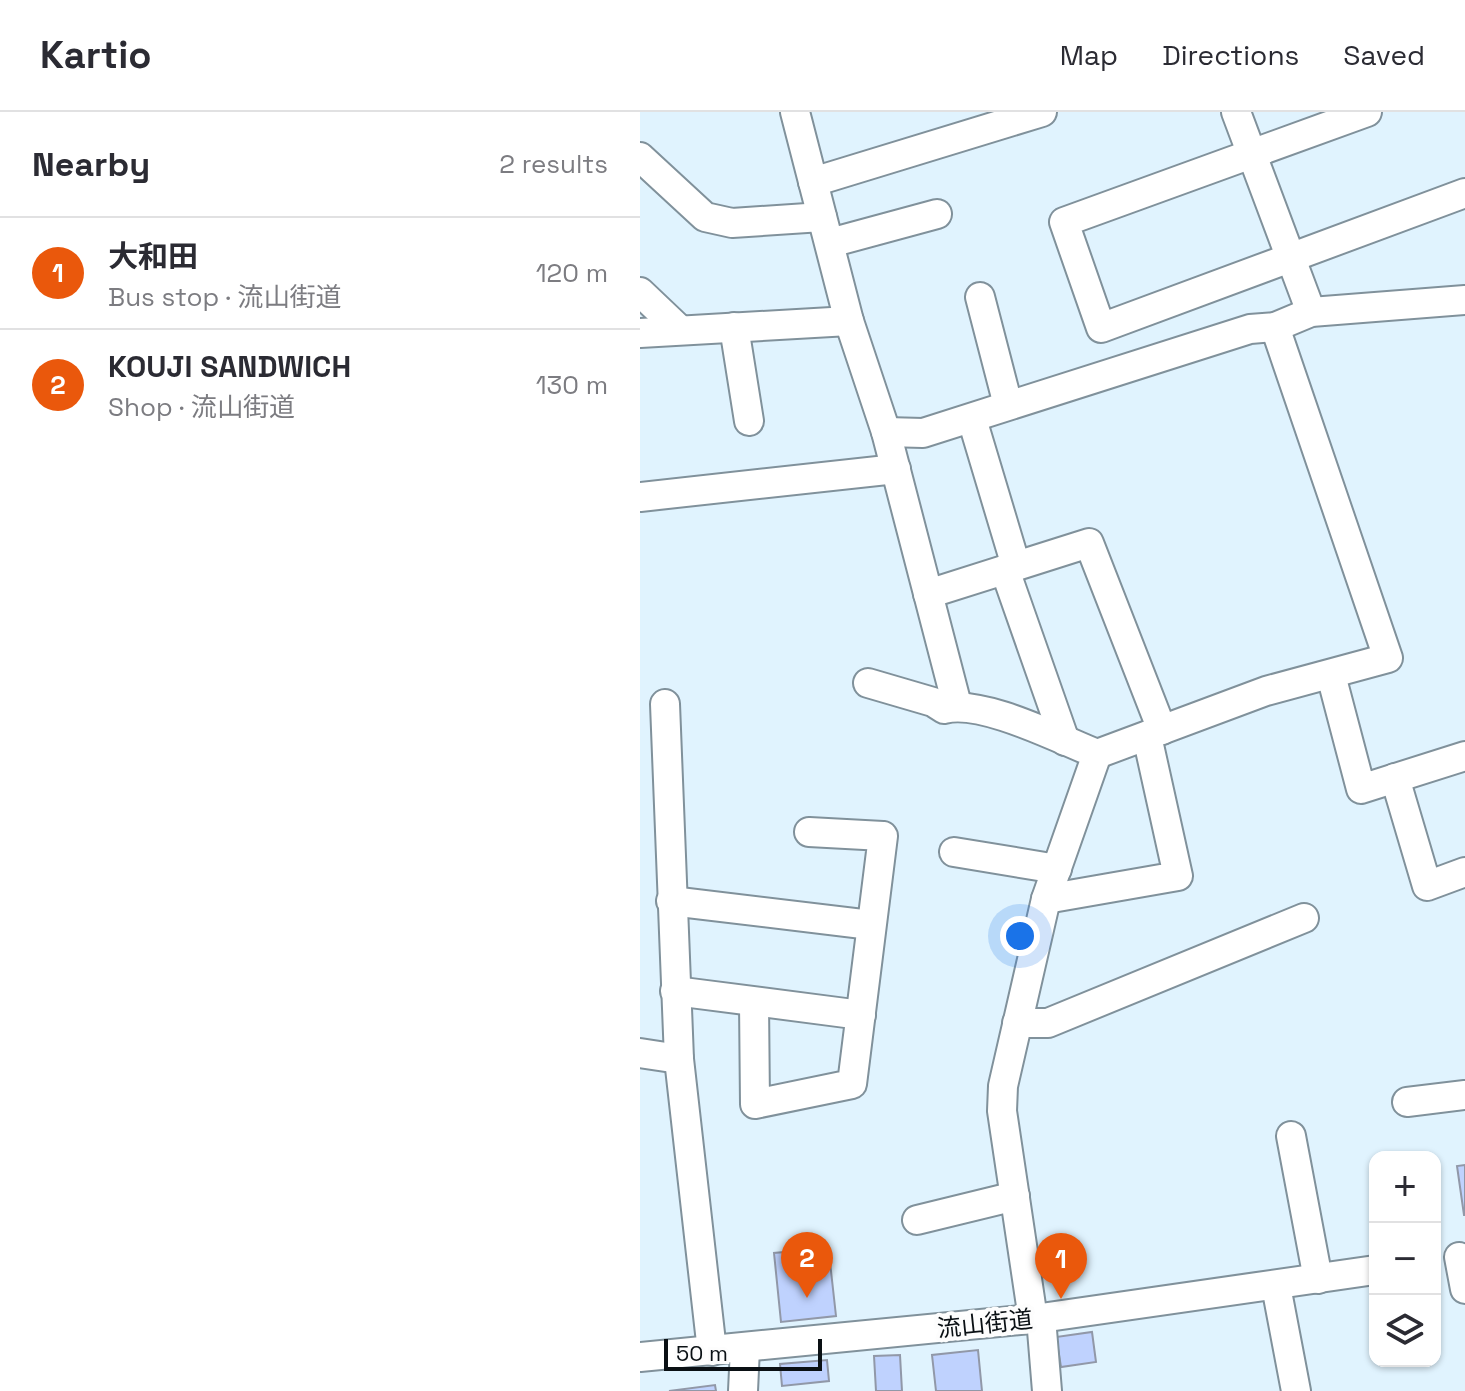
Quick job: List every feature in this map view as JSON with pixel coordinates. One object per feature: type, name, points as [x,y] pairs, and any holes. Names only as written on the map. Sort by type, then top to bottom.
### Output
[{"type":"street","points":[[795,112],[849,321],[886,432],[957,705]]},
{"type":"street","points":[[813,182],[1042,112]]},
{"type":"street","points":[[1236,112],[1311,312]]},
{"type":"street","points":[[1367,112],[1064,222],[1101,328],[1465,193]]},
{"type":"street","points":[[640,157],[705,217],[732,223],[826,230],[937,214]]},
{"type":"street","points":[[640,292],[680,330]]},
{"type":"street","points":[[980,297],[1008,405]]},
{"type":"street","points":[[886,432],[923,433],[1250,329],[1275,327],[1311,312],[1465,300]]},
{"type":"street","points":[[640,333],[849,321]]},
{"type":"street","points":[[734,327],[749,421]]},
{"type":"street","points":[[868,683],[933,702],[944,709],[957,705],[1015,721],[1097,754],[1266,691],[1388,658],[1275,327]]},
{"type":"street","points":[[972,419],[1011,568],[1065,741]]},
{"type":"street","points":[[640,497],[896,469]]},
{"type":"street","points":[[928,594],[1089,543],[1154,733],[1178,876],[1046,899]]},
{"type":"street","points":[[1331,675],[1361,789],[1465,756]]},
{"type":"street","points":[[665,704],[679,1059],[712,1351]]},
{"type":"street","points":[[1047,1391],[1002,1111],[1003,1086],[1046,899],[1097,754]]},
{"type":"street","points":[[1395,778],[1427,886],[1465,872]]},
{"type":"street","points":[[754,1002],[755,1104],[852,1084],[883,836],[809,832]]},
{"type":"street","points":[[954,852],[1057,869]]},
{"type":"street","points":[[671,901],[871,925]]},
{"type":"street","points":[[1017,1023],[1048,1023],[1304,918]]},
{"type":"street","points":[[675,991],[861,1015]]},
{"type":"street","points":[[640,1053],[679,1059]]},
{"type":"street","points":[[1407,1102],[1465,1095]]},
{"type":"street","points":[[1291,1136],[1318,1279]]},
{"type":"street","points":[[917,1220],[1015,1196]]},
{"type":"street","points":[[1453,1258],[1465,1289]]},
{"type":"street","name":"流山街道","points":[[640,1357],[1037,1319],[1369,1271]]},
{"type":"street","points":[[1276,1286],[1296,1391]]},
{"type":"street","points":[[743,1391],[745,1348]]},
{"type":"building","points":[[1465,1165],[1465,1215],[1464,1215],[1457,1166]]},
{"type":"building","points":[[806,1250],[807,1256],[829,1253],[836,1316],[781,1322],[774,1253]]},
{"type":"building","points":[[1092,1332],[1096,1362],[1061,1367],[1056,1337]]},
{"type":"building","points":[[978,1350],[982,1391],[936,1391],[932,1355]]},
{"type":"building","points":[[900,1355],[902,1391],[876,1391],[874,1356]]},
{"type":"building","points":[[827,1360],[829,1381],[782,1386],[780,1364]]},
{"type":"building","points":[[715,1385],[716,1391],[669,1391]]},
{"type":"place","name":"KOUJI SANDWICH","points":[[807,1298]]},
{"type":"place","name":"大和田","points":[[1061,1299]]}]
